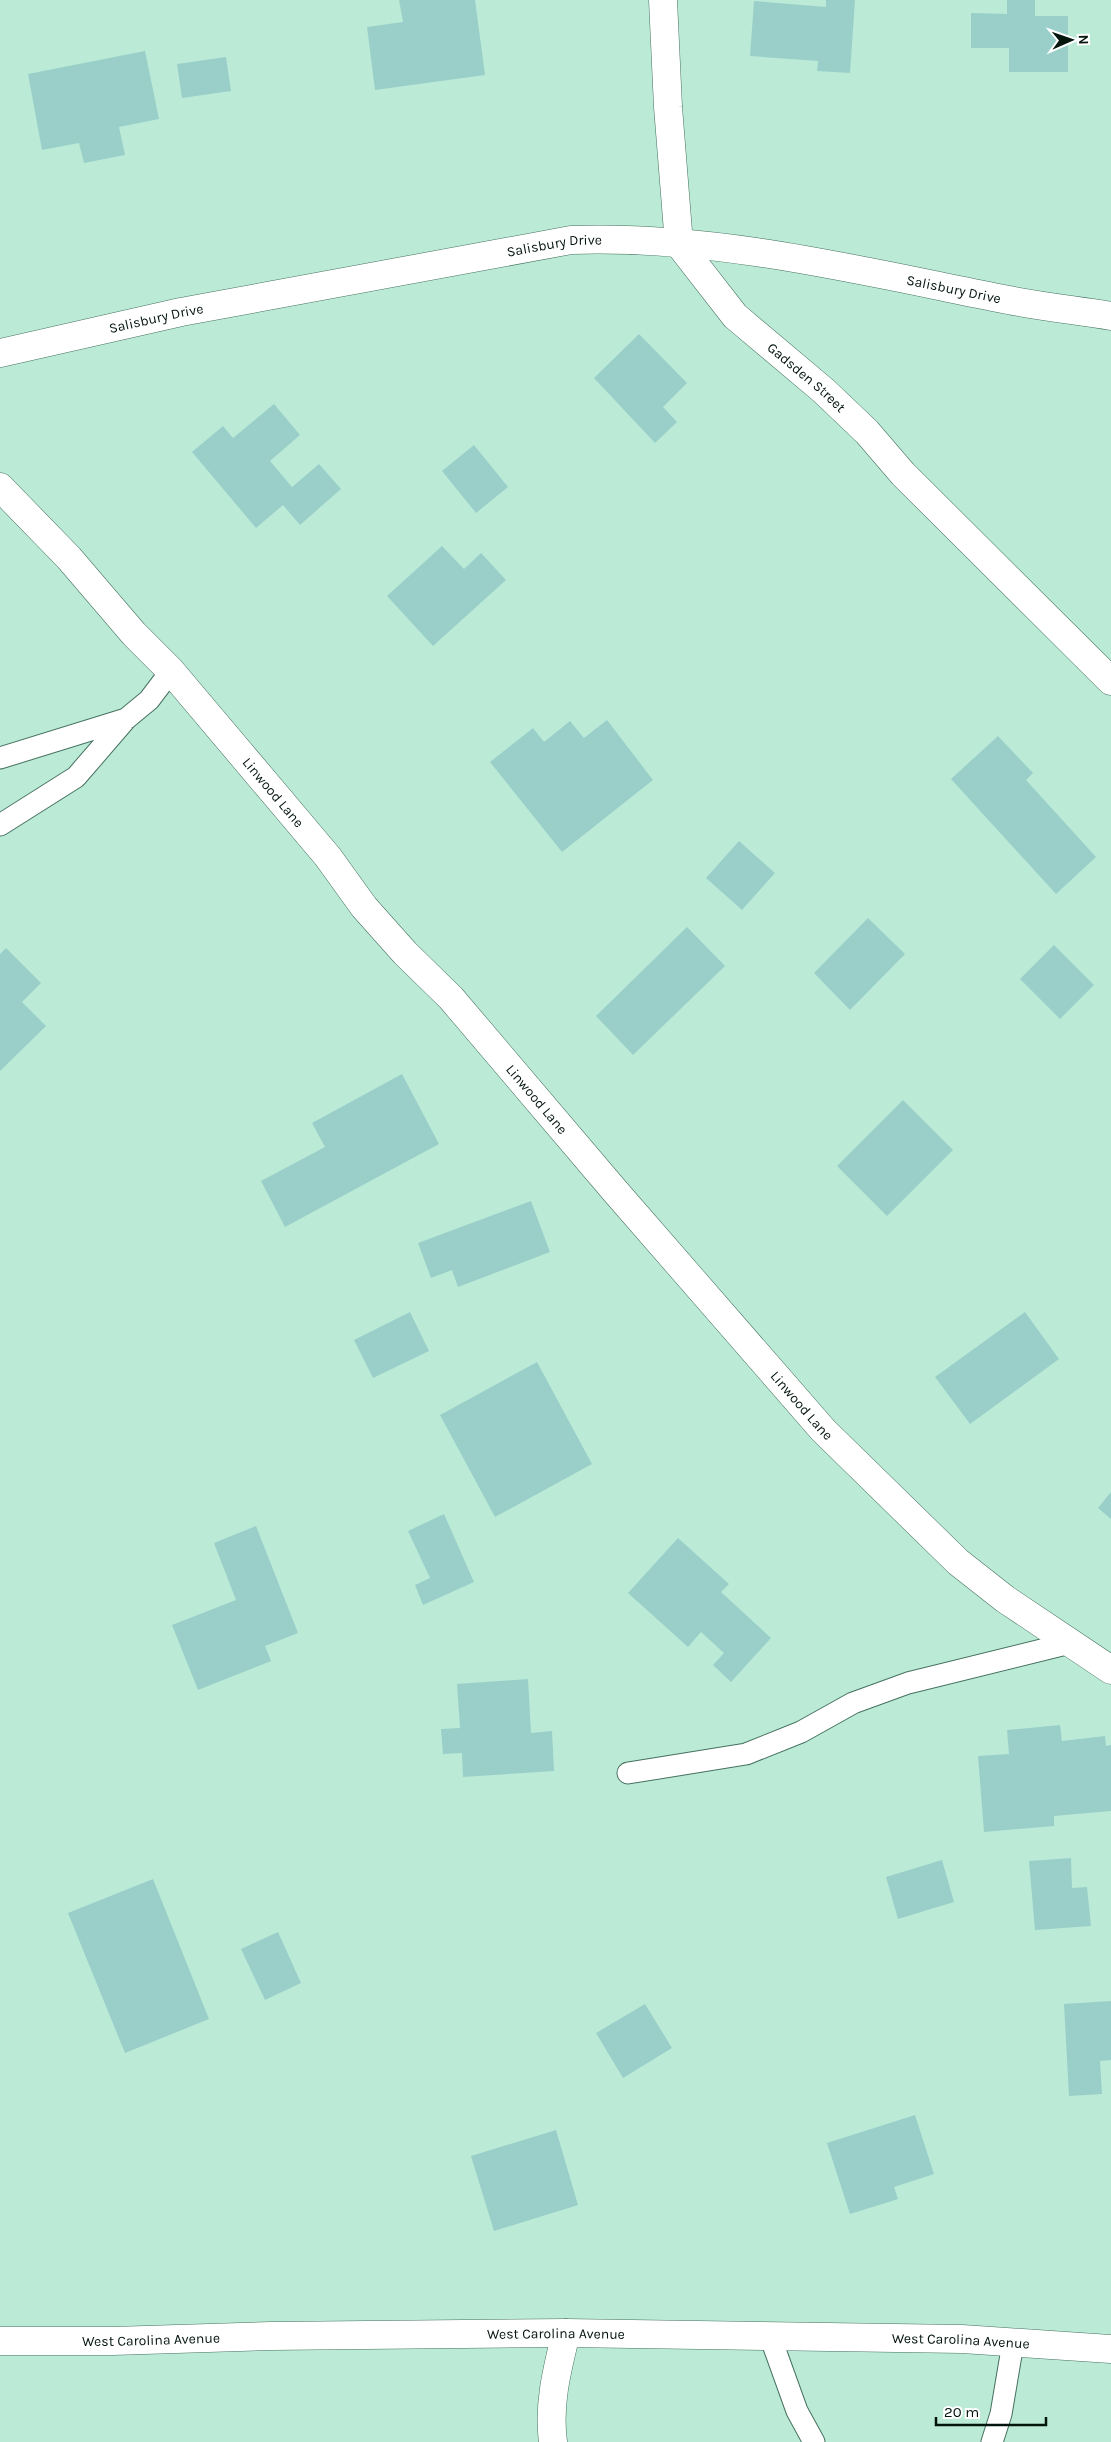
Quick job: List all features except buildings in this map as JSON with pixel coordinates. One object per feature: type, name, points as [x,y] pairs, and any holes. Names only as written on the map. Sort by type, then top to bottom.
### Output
[{"type":"street","points":[[663,0],[668,107],[679,244]]},
{"type":"street","name":"Salisbury Drive","points":[[0,353],[181,312],[570,240],[617,238],[765,252],[943,285],[999,298],[1111,316]]},
{"type":"street","name":"Gadsden Street","points":[[679,244],[735,316],[824,391],[867,432],[903,474],[1111,680]]},
{"type":"street","name":"Linwood Lane","points":[[0,487],[69,558],[134,634],[171,672],[328,858],[364,907],[451,998],[615,1192],[823,1430],[958,1562],[1005,1599],[1111,1670]]},
{"type":"street","points":[[553,2442],[552,2408],[554,2380],[566,2333]]},
{"type":"street","name":"West Carolina Avenue","points":[[0,2341],[114,2341],[271,2336],[566,2333],[962,2339],[1111,2350]]},
{"type":"lane","points":[[0,825],[76,777],[126,719],[148,700],[171,672]]},
{"type":"lane","points":[[0,758],[126,719]]},
{"type":"lane","points":[[628,1772],[746,1754],[801,1732],[853,1703],[908,1683],[1070,1643]]},
{"type":"lane","points":[[770,2336],[797,2411],[814,2442]]},
{"type":"lane","points":[[992,2442],[1001,2414],[1013,2343]]}]
